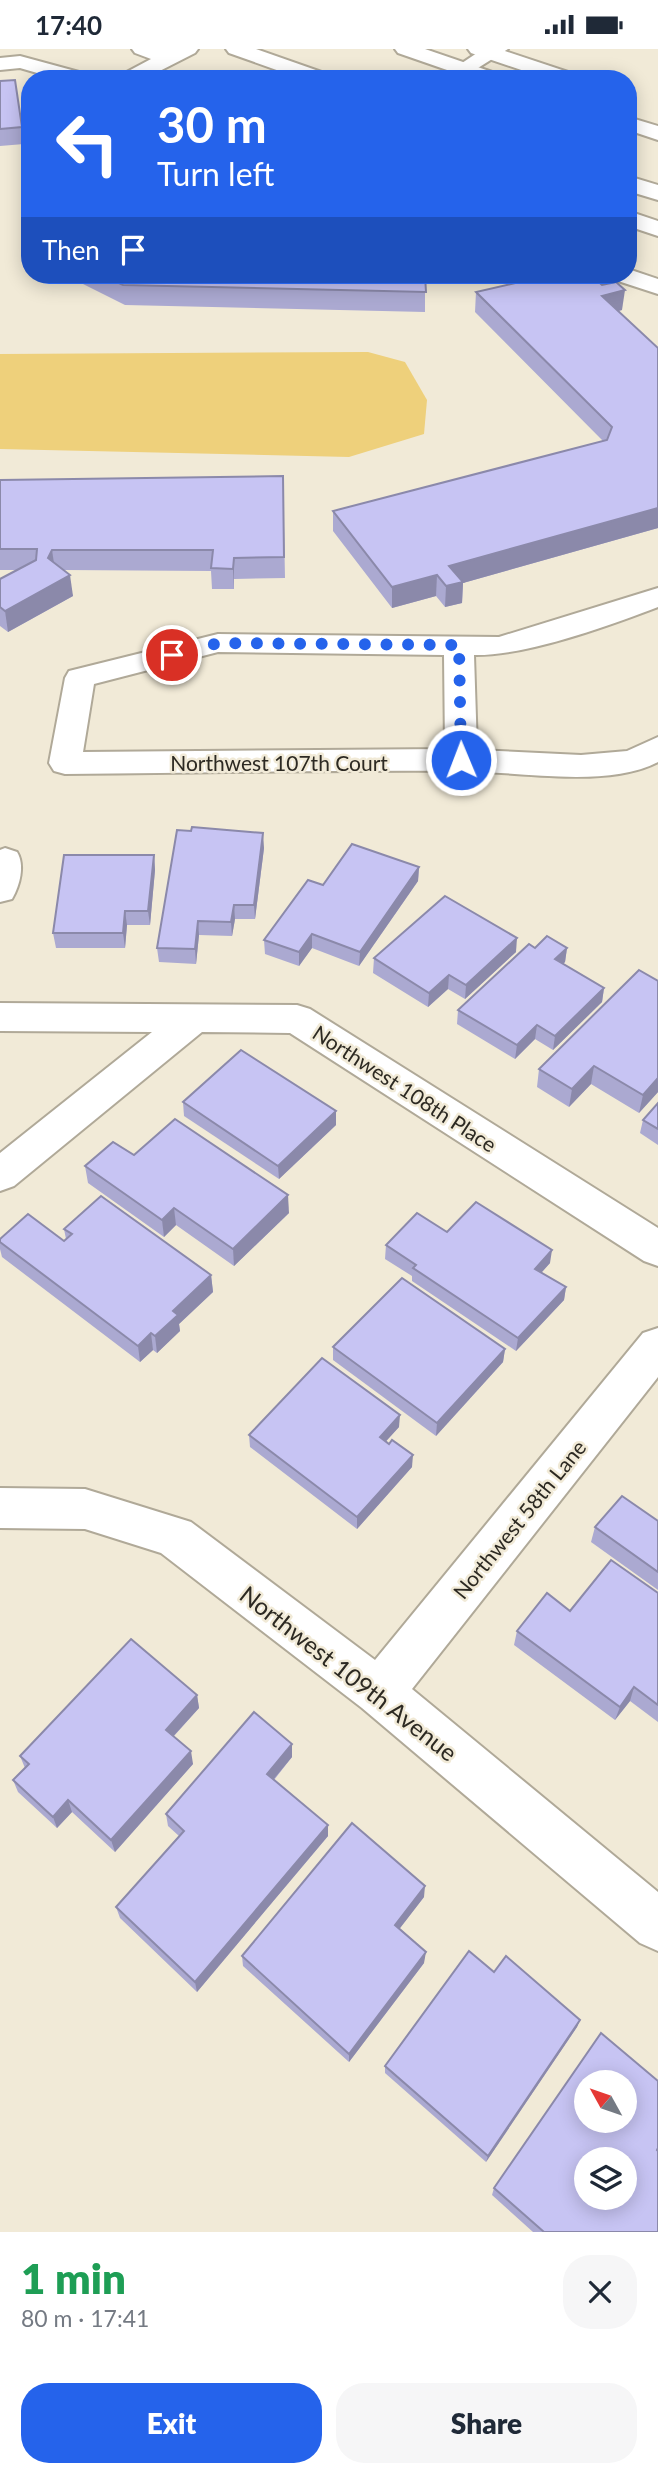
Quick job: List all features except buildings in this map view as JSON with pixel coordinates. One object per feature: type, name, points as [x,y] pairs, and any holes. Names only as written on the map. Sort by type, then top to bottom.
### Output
[{"type":"street","points":[[142,49],[168,58]]},
{"type":"street","points":[[145,70],[188,49]]},
{"type":"street","points":[[236,49],[297,70]]},
{"type":"street","points":[[405,49],[466,70]]},
{"type":"street","points":[[463,69],[489,50],[545,70]]},
{"type":"street","points":[[0,64],[20,62],[50,70]]},
{"type":"street","points":[[637,126],[658,133]]},
{"type":"street","points":[[637,221],[658,229]]},
{"type":"street","points":[[637,280],[658,287]]},
{"type":"street","points":[[461,760],[459,645],[500,646],[618,612],[658,597]]},
{"type":"street","name":"Northwest 107th Court","points":[[459,645],[219,643],[80,678],[65,763],[461,760],[581,766],[634,761],[658,748]]},
{"type":"street","name":"Northwest 108th Place","points":[[0,1017],[297,1019],[658,1249]]},
{"type":"street","points":[[0,1175],[194,1019]]},
{"type":"street","name":"Northwest 58th Lane","points":[[379,1692],[658,1346]]},
{"type":"street","name":"Northwest 109th Avenue","points":[[0,1508],[85,1509],[175,1538],[379,1692],[658,1925]]},
{"type":"shaded area","points":[[368,352],[405,362],[427,400],[424,434],[349,457],[0,449],[0,354]]},
{"type":"route","points":[[172,655],[219,643],[459,645],[461,760]]}]
